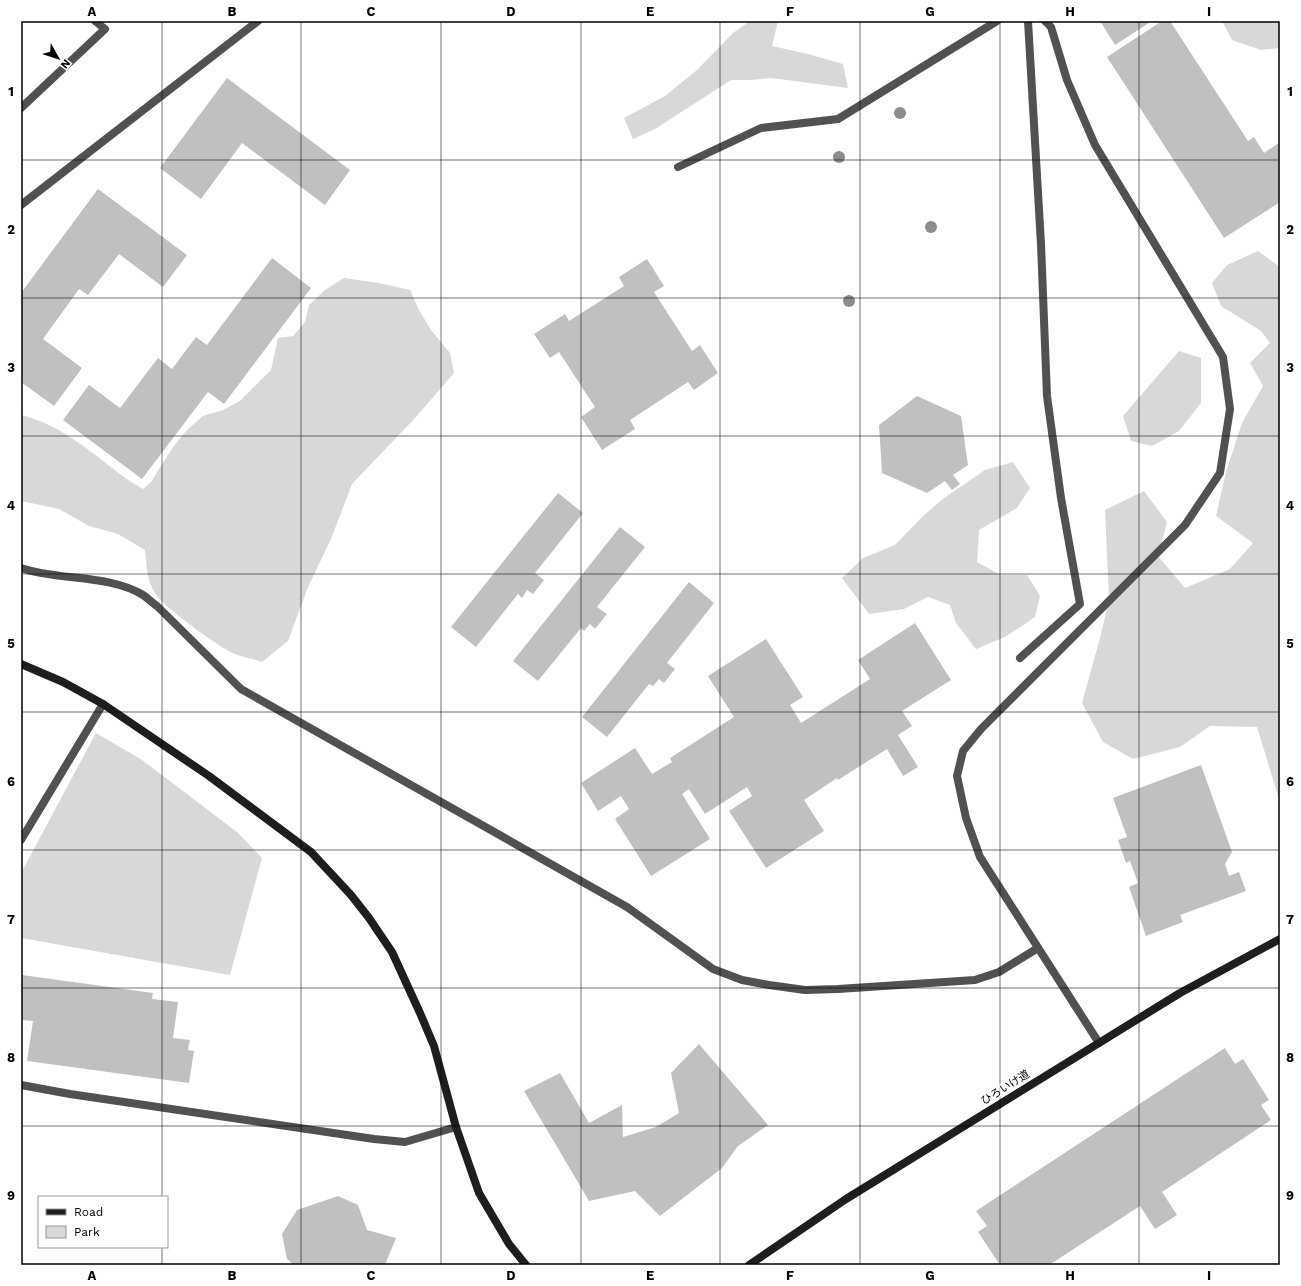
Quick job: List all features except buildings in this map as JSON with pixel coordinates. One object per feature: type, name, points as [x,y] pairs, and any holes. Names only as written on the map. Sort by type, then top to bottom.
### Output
[{"type":"street","points":[[21,108],[105,29],[95,21]]},
{"type":"street","points":[[21,205],[258,21]]},
{"type":"street","points":[[678,167],[761,128],[838,119],[997,21]]},
{"type":"street","points":[[1020,658],[1080,604],[1061,498],[1047,396],[1041,244],[1028,21]]},
{"type":"street","points":[[1045,21],[1051,27],[1067,80],[1095,145],[1223,357],[1230,409],[1220,473],[1185,525],[981,729],[963,751],[957,776],[966,818],[980,857],[1099,1042]]},
{"type":"street","points":[[21,568],[47,575],[111,583],[128,588],[143,595],[157,606],[241,689],[627,907],[713,969],[742,980],[805,990],[975,980],[999,972],[1038,948]]},
{"type":"street","points":[[21,664],[63,682],[103,704],[209,776],[311,852],[350,895],[369,918],[392,952],[434,1046],[456,1127],[479,1193],[509,1244],[526,1265]]},
{"type":"street","points":[[21,840],[103,704]]},
{"type":"street","name":"ひろいけ道","points":[[749,1265],[846,1199],[1099,1042],[1180,993],[1280,939]]},
{"type":"street","points":[[21,1085],[70,1094],[366,1138],[404,1142],[456,1127]]},
{"type":"green space","points":[[750,21],[778,21],[772,46],[843,64],[848,88],[771,78],[731,80],[655,129],[633,139],[624,118],[665,96],[697,70],[733,33]]},
{"type":"green space","points":[[1222,21],[1280,21],[1280,48],[1261,50],[1232,40]]},
{"type":"green space","points":[[1258,251],[1280,267],[1280,802],[1257,727],[1210,726],[1180,747],[1133,759],[1103,742],[1082,703],[1109,599],[1105,510],[1144,491],[1167,522],[1158,556],[1185,588],[1230,569],[1253,543],[1216,516],[1226,472],[1242,423],[1263,386],[1250,363],[1270,343],[1261,331],[1221,306],[1212,283],[1227,265]]},
{"type":"green space","points":[[344,278],[379,283],[410,290],[419,310],[431,330],[450,353],[454,373],[415,418],[352,484],[331,539],[308,587],[288,641],[262,662],[235,654],[217,644],[161,601],[156,595],[149,578],[145,550],[118,534],[89,526],[59,509],[21,501],[21,415],[50,425],[143,489],[151,482],[173,447],[187,430],[203,416],[223,410],[240,401],[271,370],[278,338],[293,336],[305,322],[309,305],[325,290]]},
{"type":"green space","points":[[1179,351],[1201,358],[1201,403],[1179,431],[1152,446],[1131,441],[1123,416]]},
{"type":"green space","points":[[1013,462],[1030,488],[1017,508],[979,530],[977,562],[1001,575],[1027,575],[1040,596],[1035,617],[1005,637],[976,649],[956,623],[950,605],[928,597],[904,609],[869,614],[842,578],[863,558],[895,545],[923,516],[944,498],[985,470]]},
{"type":"green space","points":[[96,733],[142,760],[237,832],[262,858],[230,975],[21,938],[21,873]]}]
